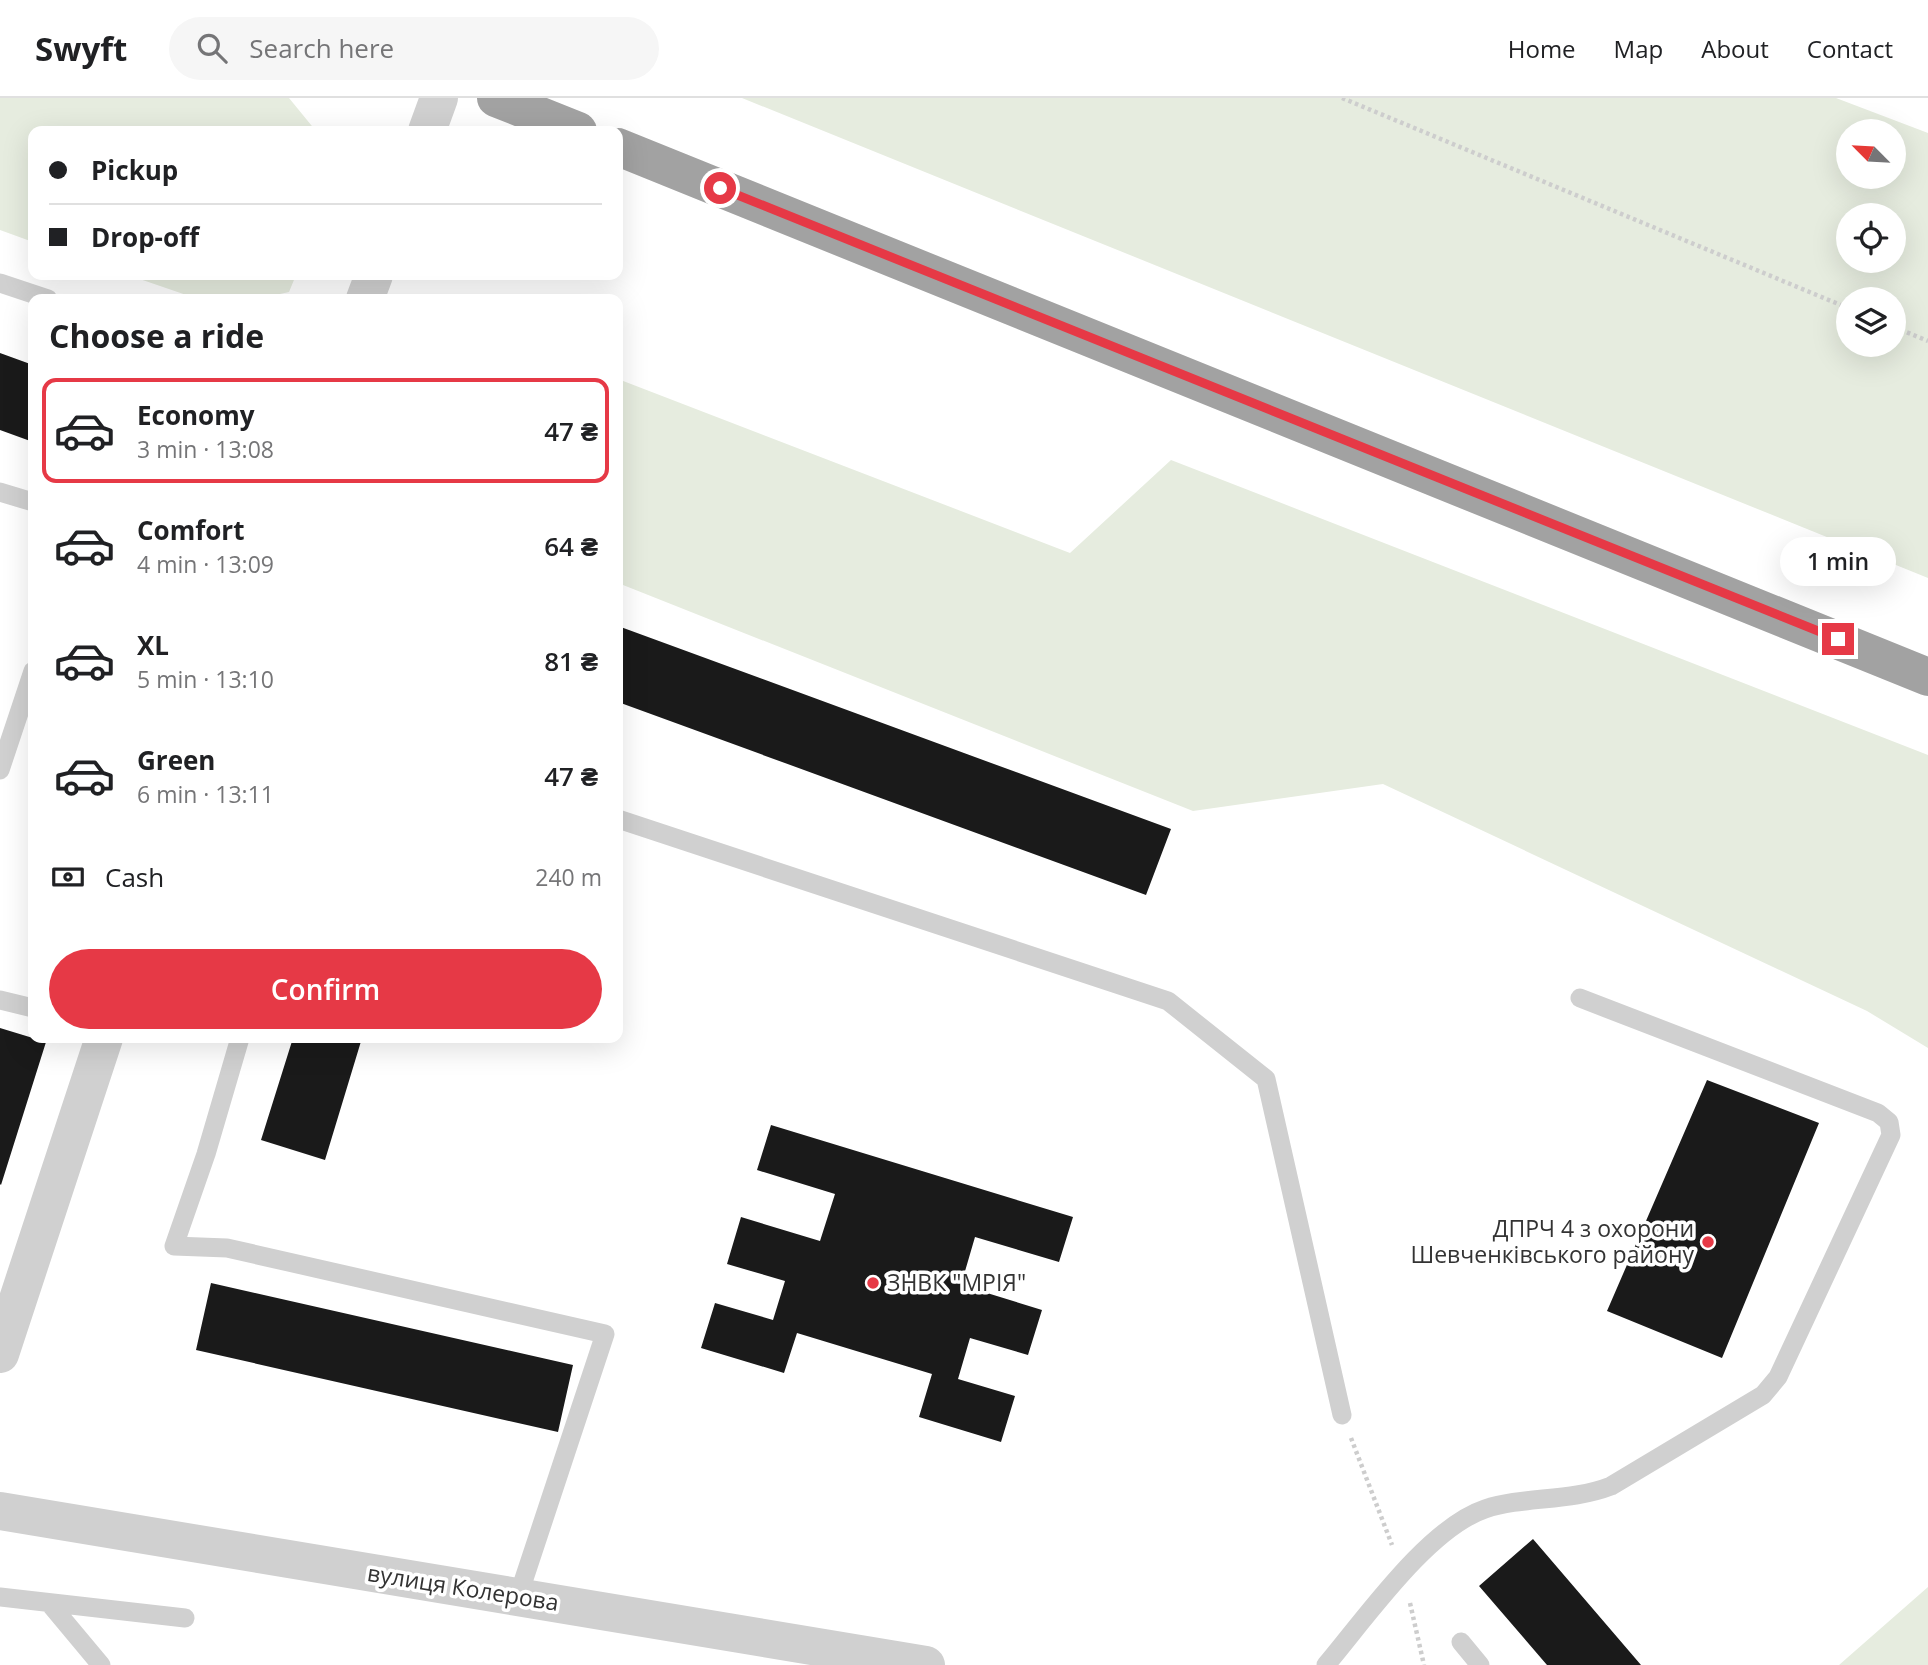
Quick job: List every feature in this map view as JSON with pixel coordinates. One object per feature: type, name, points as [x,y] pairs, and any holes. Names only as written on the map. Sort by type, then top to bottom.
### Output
[{"type":"highway","points":[[496,98],[566,126]]},
{"type":"highway","points":[[623,149],[1928,677]]},
{"type":"street","points":[[429,126],[439,98]]},
{"type":"street","points":[[0,1354],[102,1043]]},
{"type":"street","name":"вулиця Колерова","points":[[0,1511],[926,1665]]},
{"type":"lane","points":[[0,283],[33,294]]},
{"type":"lane","points":[[0,492],[28,500]]},
{"type":"lane","points":[[0,770],[28,686]]},
{"type":"lane","points":[[623,821],[1168,1001],[1266,1079],[1342,1415]]},
{"type":"lane","points":[[1326,1665],[1403,1574],[1443,1533],[1463,1518],[1486,1508],[1592,1493],[1611,1486],[1763,1395],[1778,1377],[1891,1135],[1889,1122],[1878,1113],[1580,998]]},
{"type":"lane","points":[[0,1000],[28,1007]]},
{"type":"lane","points":[[239,1043],[206,1154],[174,1245],[227,1248],[605,1335],[518,1597]]},
{"type":"lane","points":[[0,1597],[185,1618]]},
{"type":"lane","points":[[50,1604],[101,1665]]},
{"type":"lane","points":[[1461,1642],[1480,1665]]},
{"type":"path","points":[[1342,98],[1836,303]]},
{"type":"path","points":[[1906,332],[1928,341]]},
{"type":"path","points":[[1342,1415],[1403,1574],[1424,1665]]},
{"type":"shaded area","points":[[0,98],[289,98],[312,126],[28,126],[28,240],[0,230]]},
{"type":"shaded area","points":[[742,98],[1836,98],[1891,119],[1836,119],[1836,189],[1906,189],[1906,125],[1928,133],[1928,578]]},
{"type":"shaded area","points":[[143,280],[294,280],[289,292],[280,294],[183,294]]},
{"type":"shaded area","points":[[623,381],[1070,553],[1171,460],[1928,755],[1928,1048],[1867,1011],[1383,784],[1193,811],[623,585]]},
{"type":"shaded area","points":[[1928,1587],[1928,1665],[1839,1665]]},
{"type":"building","points":[[0,353],[28,363],[28,440],[0,430]]},
{"type":"building","points":[[623,628],[1171,829],[1146,895],[623,704]]},
{"type":"building","points":[[0,1028],[28,1037],[28,1043],[46,1043],[0,1184]]},
{"type":"building","points":[[291,1043],[360,1043],[325,1160],[261,1140]]},
{"type":"building","points":[[1707,1080],[1819,1123],[1722,1358],[1607,1311]]},
{"type":"building","name":"ЗНВК \"МРІЯ\"","points":[[771,1125],[1073,1217],[1059,1262],[975,1237],[961,1285],[1042,1310],[1028,1355],[970,1338],[958,1379],[1015,1396],[1001,1442],[919,1417],[932,1374],[797,1333],[784,1373],[701,1348],[715,1303],[773,1320],[785,1281],[727,1264],[741,1217],[820,1241],[835,1194],[757,1170]]},
{"type":"building","points":[[211,1283],[573,1365],[558,1432],[196,1350]]},
{"type":"building","points":[[1533,1539],[1641,1665],[1547,1665],[1479,1586]]},
{"type":"place","name":"ДПРЧ 4 з охорони Шевченківського району","points":[[1708,1242]]},
{"type":"place","name":"ЗНВК \"МРІЯ\"","points":[[873,1283]]},
{"type":"route","points":[[720,188],[1838,639]]}]
